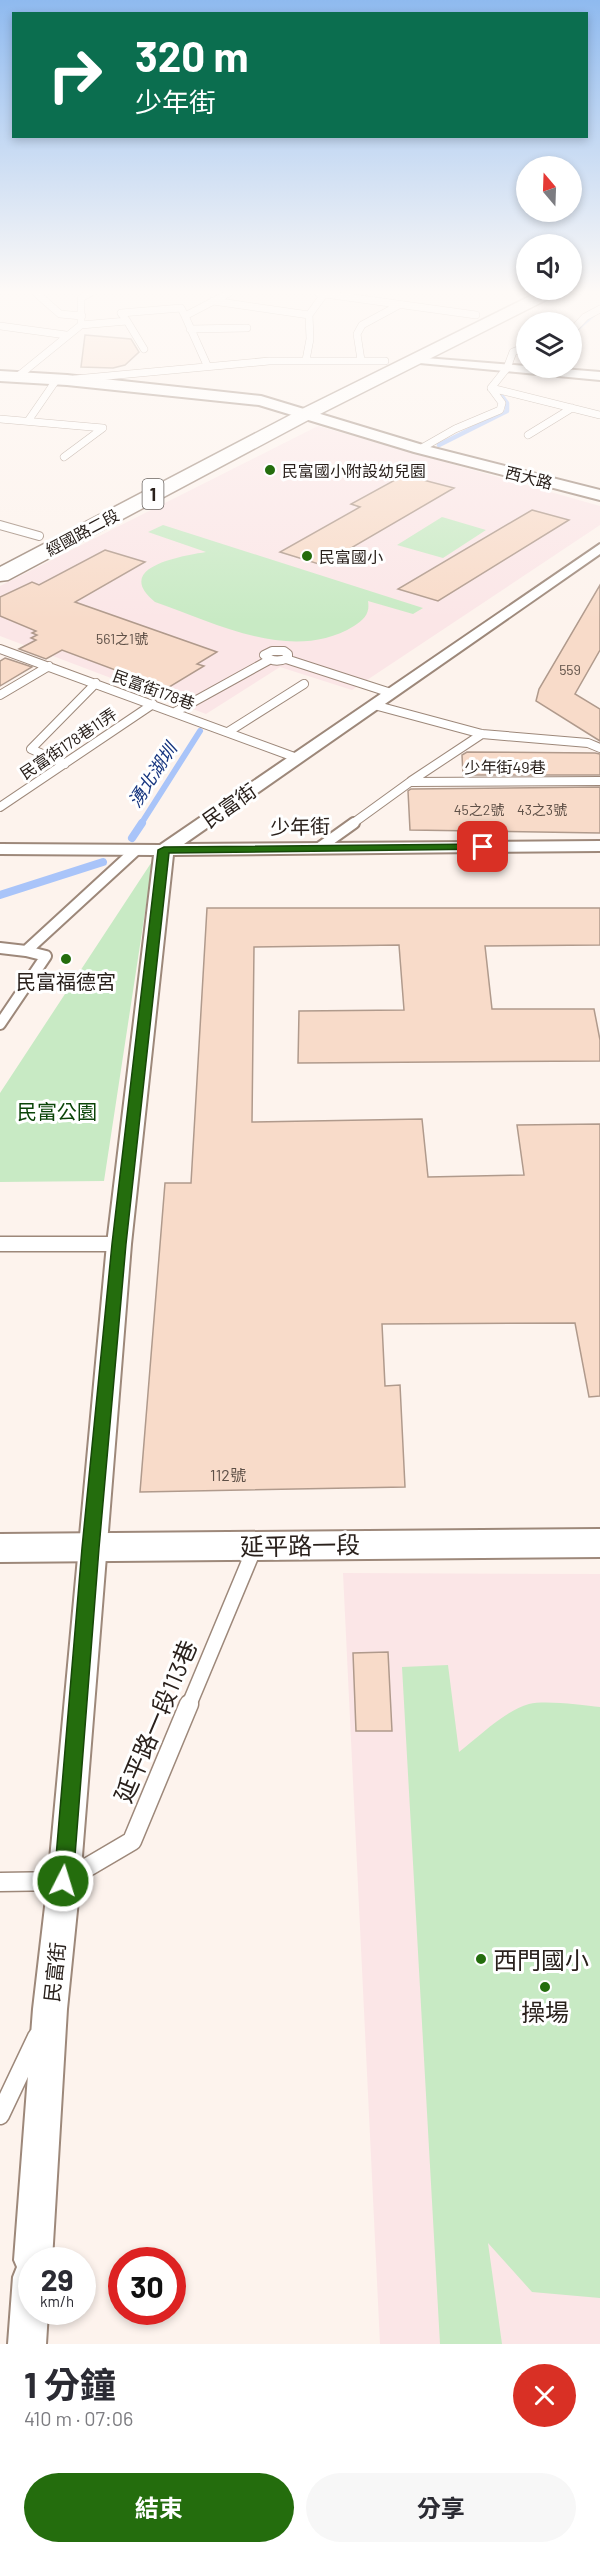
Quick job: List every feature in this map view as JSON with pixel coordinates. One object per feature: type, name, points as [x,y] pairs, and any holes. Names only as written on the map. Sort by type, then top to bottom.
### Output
[{"type":"main road","name":"經國路二段","points":[[0,574],[312,402]]},
{"type":"main road","name":"經國路二段","points":[[0,556],[317,402]]},
{"type":"street","name":"西大路","points":[[266,402],[420,449],[600,495]]},
{"type":"street","name":"民富街","points":[[34,2247],[50,2009],[119,1244],[164,850],[600,548]]},
{"type":"street","name":"少年街","points":[[0,849],[164,850],[600,846]]},
{"type":"street","name":"延平路一段","points":[[0,1548],[600,1543]]},
{"type":"street","points":[[27,2344],[28,2325]]},
{"type":"lane","points":[[28,421],[43,402]]},
{"type":"lane","points":[[420,449],[455,429],[500,410],[502,402]]},
{"type":"lane","points":[[549,402],[600,415]]},
{"type":"lane","points":[[528,435],[572,408]]},
{"type":"lane","points":[[0,419],[104,428],[64,457]]},
{"type":"lane","points":[[0,525],[39,536]]},
{"type":"lane","name":"民富街178巷","points":[[0,649],[297,758]]},
{"type":"lane","points":[[175,712],[269,660],[286,659],[391,693]]},
{"type":"lane","points":[[0,695],[49,666]]},
{"type":"lane","points":[[65,764],[31,749],[96,683]]},
{"type":"lane","points":[[228,732],[304,684]]},
{"type":"lane","name":"民富街178巷11弄","points":[[0,807],[153,704]]},
{"type":"lane","points":[[374,705],[482,734],[588,743],[600,748]]},
{"type":"lane","name":"少年街49巷","points":[[320,848],[410,782],[482,734]]},
{"type":"lane","points":[[476,782],[478,768]]},
{"type":"lane","points":[[500,782],[501,768]]},
{"type":"lane","points":[[525,781],[526,768]]},
{"type":"lane","points":[[550,768],[551,781]]},
{"type":"lane","points":[[573,769],[574,781]]},
{"type":"lane","points":[[596,769],[600,781]]},
{"type":"lane","name":"少年街49巷","points":[[410,782],[600,781]]},
{"type":"lane","points":[[26,951],[136,850]]},
{"type":"lane","points":[[0,948],[46,956],[0,1024]]},
{"type":"lane","points":[[0,1244],[119,1244]]},
{"type":"lane","name":"延平路一段113巷","points":[[63,1881],[132,1841],[255,1547]]},
{"type":"lane","points":[[0,1882],[63,1881]]},
{"type":"lane","points":[[0,2115],[50,2009]]},
{"type":"shaded area","name":"民富國小","points":[[318,426],[600,506],[600,525],[352,690],[280,667],[206,714],[0,636],[0,586]]},
{"type":"shaded area","name":"西門國小","points":[[343,1573],[600,1574],[600,2344],[380,2344]]},
{"type":"green space","points":[[442,517],[486,530],[443,558],[397,545]]},
{"type":"green space","points":[[163,525],[423,608],[413,614],[368,601],[366,615],[354,626],[330,637],[305,641],[280,641],[228,629],[155,602],[144,590],[141,580],[146,572],[155,565],[206,552],[148,532]]},
{"type":"green space","name":"民富公園","points":[[153,860],[104,1181],[0,1182],[0,1093]]},
{"type":"green space","points":[[448,1665],[459,1752],[501,1718],[529,1704],[554,1703],[600,1707],[600,2298],[532,2292],[488,2243],[502,2344],[440,2344],[402,1667]]},
{"type":"building","points":[[404,475],[454,488],[322,565],[280,552],[360,507],[351,504]]},
{"type":"building","points":[[532,510],[569,520],[438,601],[398,589]]},
{"type":"building","points":[[105,550],[145,562],[75,602],[217,652],[197,664],[204,666],[166,689],[62,650],[46,659],[19,649],[36,640],[31,638],[37,635],[32,633],[36,631],[0,616],[0,597],[32,582],[39,585]]},
{"type":"building","points":[[600,585],[600,650],[575,694],[600,709],[600,741],[536,701],[539,689]]},
{"type":"building","points":[[5,658],[32,667],[0,686],[0,661]]},
{"type":"building","points":[[467,752],[595,753],[600,754],[600,775],[463,775],[462,755]]},
{"type":"building","points":[[600,787],[600,833],[410,830],[408,791],[411,789]]},
{"type":"building","points":[[207,908],[600,908],[600,945],[485,946],[492,1009],[594,1009],[600,1040],[600,1061],[298,1063],[299,1011],[404,1010],[399,945],[254,947],[252,1122],[422,1119],[428,1177],[524,1175],[517,1125],[600,1124],[600,1396],[589,1397],[575,1323],[382,1324],[385,1386],[400,1385],[405,1487],[140,1492],[165,1183],[191,1183]]},
{"type":"building","points":[[388,1652],[392,1731],[356,1731],[353,1653]]},
{"type":"waterway","name":"湧北湖圳","points":[[439,445],[507,411],[507,402]]},
{"type":"waterway","name":"湧北湖圳","points":[[141,824],[200,731]]},
{"type":"waterway","name":"湧北湖圳","points":[[132,838],[142,823]]},
{"type":"waterway","name":"湧北湖圳","points":[[0,895],[103,862]]},
{"type":"place","name":"民富國小附設幼兒園","points":[[270,470]]},
{"type":"place","name":"民富國小","points":[[307,556]]},
{"type":"place","name":"民富福德宮","points":[[66,959]]},
{"type":"place","name":"西門國小","points":[[481,1959]]},
{"type":"place","name":"操場","points":[[545,1987]]},
{"type":"route","points":[[63,1881],[119,1244],[164,850],[483,847]]}]
